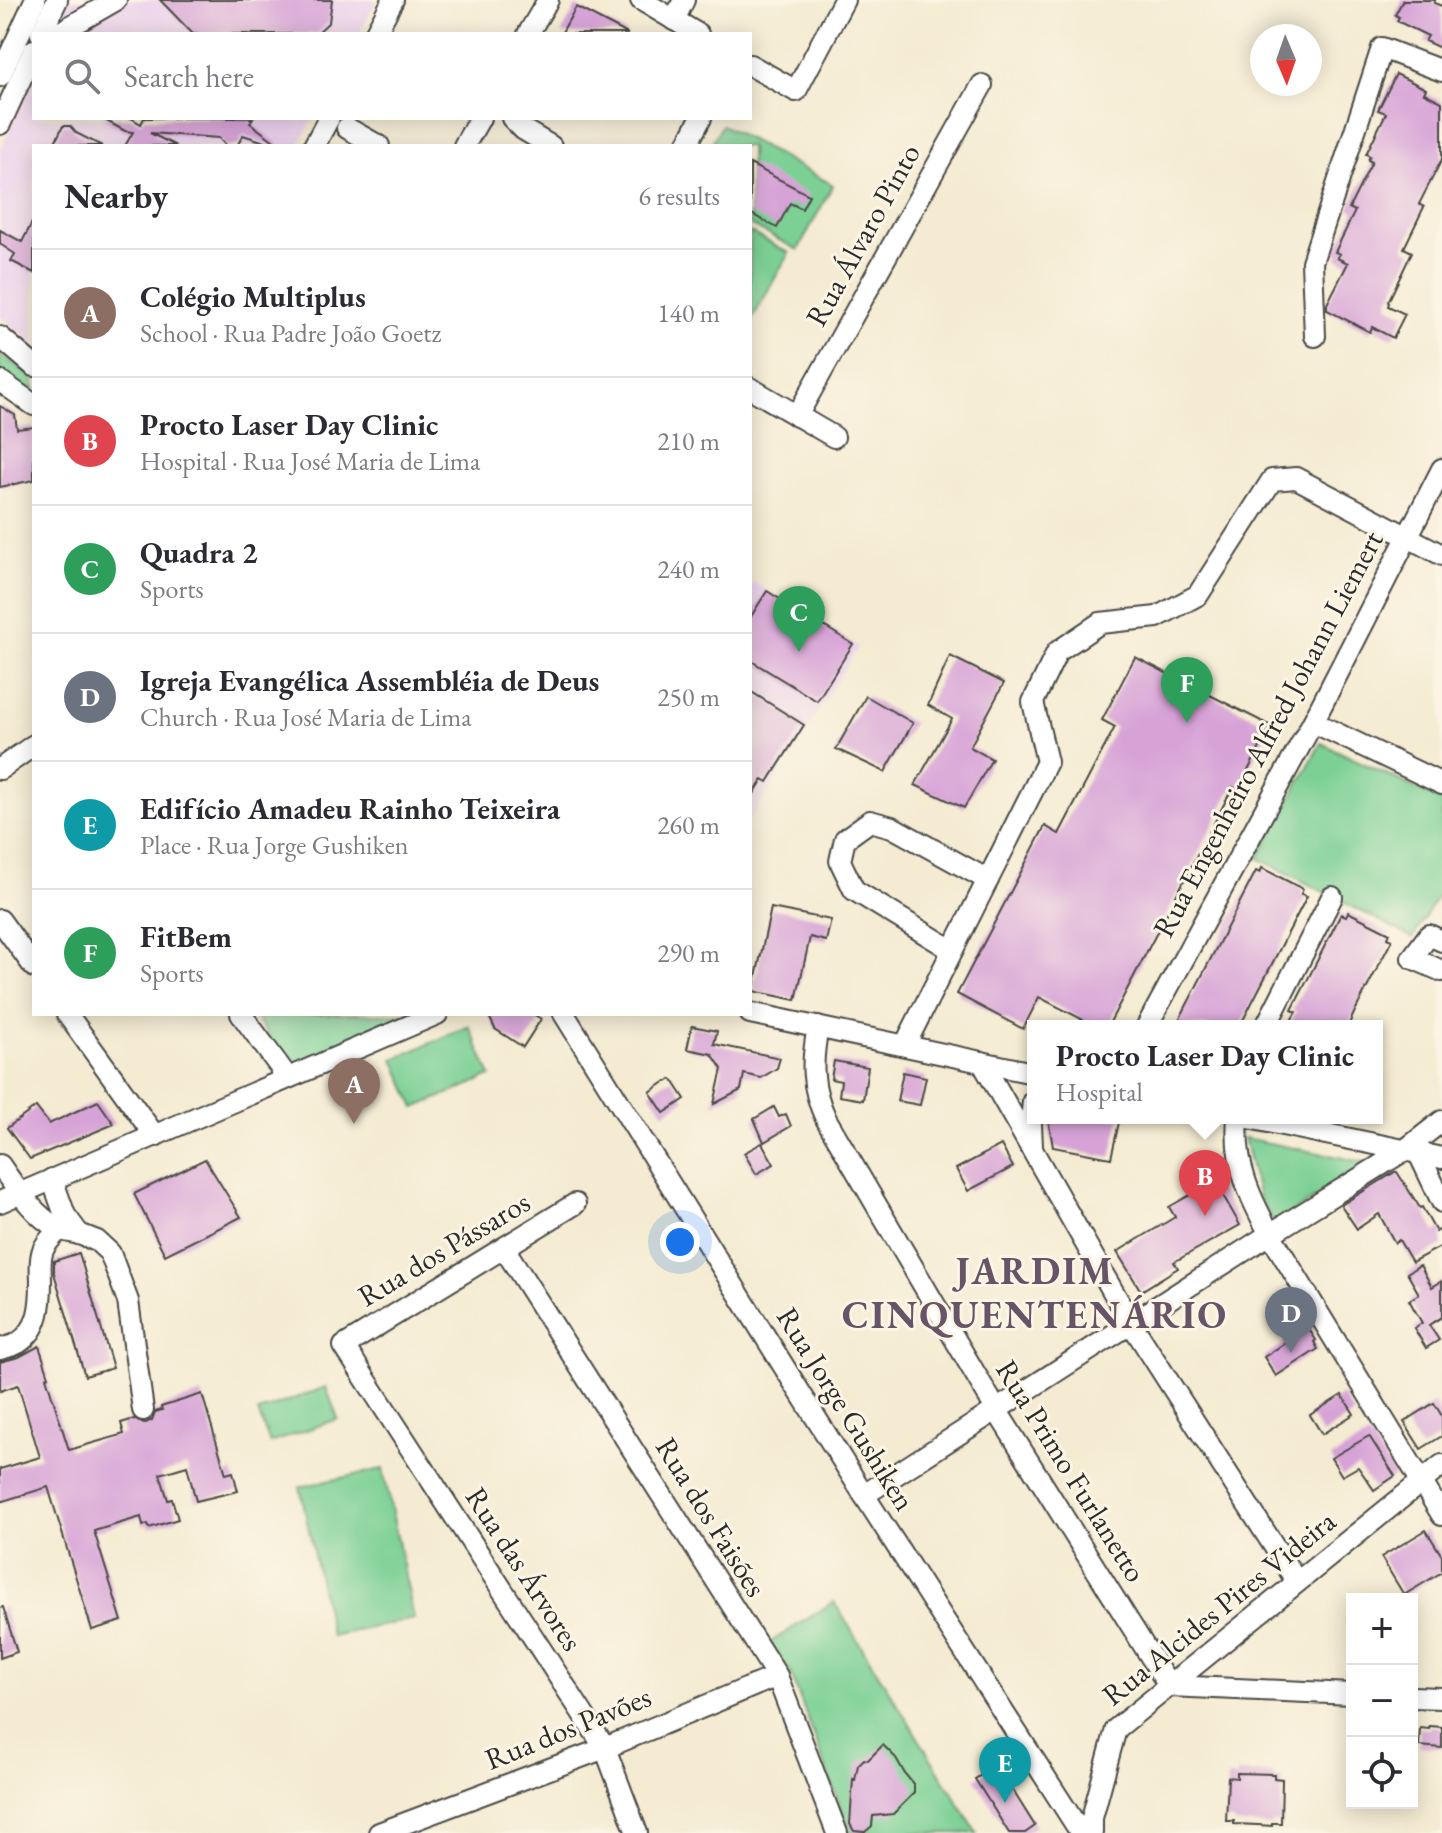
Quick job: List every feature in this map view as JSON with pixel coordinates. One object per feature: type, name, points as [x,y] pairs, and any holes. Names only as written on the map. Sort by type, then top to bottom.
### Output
[{"type":"street","points":[[0,124],[27,49],[35,0]]},
{"type":"street","points":[[49,32],[57,0]]},
{"type":"street","points":[[51,32],[116,0]]},
{"type":"street","points":[[376,32],[393,0]]},
{"type":"street","points":[[529,32],[548,0]]},
{"type":"street","points":[[641,0],[695,32]]},
{"type":"street","points":[[674,20],[684,0]]},
{"type":"street","points":[[752,66],[796,91],[844,0]]},
{"type":"street","points":[[1315,336],[1312,262],[1382,48],[1442,71]]},
{"type":"street","points":[[0,76],[27,49]]},
{"type":"street","name":"Rua Álvaro Pinto","points":[[797,416],[982,85]]},
{"type":"street","points":[[465,144],[479,120]]},
{"type":"street","points":[[514,120],[548,144]]},
{"type":"street","points":[[687,144],[700,120]]},
{"type":"street","points":[[316,144],[338,123],[375,144]]},
{"type":"street","points":[[0,337],[32,365]]},
{"type":"street","points":[[0,347],[32,365]]},
{"type":"street","points":[[0,381],[32,404]]},
{"type":"street","points":[[752,389],[834,437]]},
{"type":"street","name":"Rua Engenheiro Alfred Johann Liemert","points":[[1150,1020],[1313,722],[1442,469]]},
{"type":"street","points":[[905,1045],[1047,762],[1033,702],[1057,652],[1100,623],[1157,617],[1198,595],[1272,480],[1296,478],[1442,555]]},
{"type":"street","points":[[1313,722],[1442,784]]},
{"type":"street","points":[[0,769],[32,746]]},
{"type":"street","points":[[952,950],[854,890],[840,861],[845,839],[870,821],[892,827],[988,880]]},
{"type":"street","points":[[1269,1020],[1332,897]]},
{"type":"street","points":[[0,920],[32,964]]},
{"type":"street","points":[[1442,941],[1429,935],[1412,958],[1442,971]]},
{"type":"street","points":[[752,1013],[1027,1072]]},
{"type":"street","points":[[68,1016],[155,1136]]},
{"type":"street","points":[[242,1016],[288,1078]]},
{"type":"street","points":[[0,1202],[432,1016]]},
{"type":"street","name":"Rua Jorge Gushiken","points":[[565,1016],[864,1495],[1081,1833]]},
{"type":"street","name":"Rua Primo Furlanetto","points":[[818,1027],[812,1056],[813,1075],[818,1103],[826,1119],[997,1411],[1169,1686]]},
{"type":"street","points":[[982,1062],[1131,1323],[1297,1582]]},
{"type":"street","points":[[864,1495],[1270,1234],[1412,1152],[1442,1121]]},
{"type":"street","points":[[1031,1124],[1032,1151]]},
{"type":"street","points":[[1238,1124],[1241,1166],[1252,1200],[1442,1515]]},
{"type":"street","points":[[1278,1124],[1442,1158]]},
{"type":"street","points":[[1412,1152],[1442,1202]]},
{"type":"street","points":[[0,1165],[20,1193],[44,1218],[97,1241],[110,1253],[128,1301],[143,1410]]},
{"type":"street","points":[[52,1179],[69,1228]]},
{"type":"street","name":"Rua dos Pássaros","points":[[344,1346],[575,1204]]},
{"type":"street","points":[[0,1349],[17,1343],[33,1327],[40,1312],[41,1259],[48,1241],[69,1228]]},
{"type":"street","name":"Rua dos Faisões","points":[[504,1248],[777,1676],[837,1833]]},
{"type":"street","name":"Rua das Árvores","points":[[344,1346],[605,1748],[637,1833]]},
{"type":"street","name":"Rua Alcides Pires Videira","points":[[1092,1833],[1092,1818],[1116,1729],[1442,1465]]},
{"type":"street","name":"Rua dos Pavões","points":[[379,1833],[435,1823],[777,1676]]},
{"type":"street","points":[[1169,1686],[1346,1694]]},
{"type":"street","points":[[1418,1697],[1442,1698]]},
{"type":"shaded area","points":[[69,0],[377,0],[360,32],[55,32]]},
{"type":"shaded area","points":[[32,81],[32,120],[313,120],[299,144],[32,144],[32,343],[0,316],[0,151]]},
{"type":"shaded area","points":[[752,584],[858,647],[752,817]]},
{"type":"green space","points":[[722,125],[833,185],[798,250],[752,226],[752,144],[711,144]]},
{"type":"green space","points":[[752,233],[789,253],[752,319]]},
{"type":"green space","points":[[0,355],[32,376],[32,394],[0,371]]},
{"type":"green space","points":[[1321,743],[1442,801],[1442,888],[1413,938],[1258,858]]},
{"type":"green space","points":[[254,1016],[421,1016],[291,1068]]},
{"type":"green space","points":[[469,1026],[491,1076],[415,1108],[394,1059]]},
{"type":"green space","points":[[1244,1138],[1368,1163],[1275,1224],[1259,1197]]},
{"type":"green space","points":[[326,1387],[338,1419],[270,1443],[258,1412]]},
{"type":"green space","points":[[383,1469],[414,1619],[331,1636],[300,1487]]},
{"type":"green space","points":[[834,1602],[977,1833],[850,1833],[789,1669],[769,1643]]},
{"type":"building","points":[[160,0],[332,0],[329,22],[318,32],[191,32]]},
{"type":"building","points":[[1403,0],[1435,0],[1434,3],[1442,6],[1442,49],[1425,41],[1428,36],[1397,21],[1399,17],[1395,15]]},
{"type":"building","points":[[576,7],[624,32],[562,32]]},
{"type":"building","points":[[1396,74],[1426,89],[1424,93],[1442,102],[1442,159],[1419,204],[1424,207],[1404,248],[1412,252],[1388,302],[1388,306],[1405,314],[1393,338],[1372,327],[1370,332],[1327,310],[1327,304],[1348,263],[1337,258],[1340,254],[1335,252],[1355,211],[1349,208],[1372,162],[1366,154],[1386,113],[1378,110]]},
{"type":"building","points":[[105,120],[134,120],[141,124],[143,120],[252,120],[250,123],[278,144],[243,135],[238,144],[224,144],[219,138],[150,133],[172,144],[126,144],[133,132]]},
{"type":"building","points":[[63,126],[70,126],[76,133],[98,144],[54,144]]},
{"type":"building","points":[[752,165],[809,195],[802,209],[790,203],[777,228],[752,214]]},
{"type":"building","points":[[32,223],[32,272],[11,261],[15,254],[0,244],[0,230],[22,242]]},
{"type":"building","points":[[0,406],[15,415],[17,429],[32,427],[32,480],[0,487]]},
{"type":"building","points":[[767,591],[853,644],[817,701],[752,661],[752,615]]},
{"type":"building","points":[[950,656],[1004,683],[970,747],[992,759],[964,808],[915,785],[952,719],[928,705]]},
{"type":"building","points":[[1135,657],[1271,726],[1238,790],[1233,787],[1111,1020],[1083,1020],[1039,997],[1023,1029],[957,994],[1045,826],[1059,834],[1115,727],[1102,720]]},
{"type":"building","points":[[752,692],[804,725],[768,782],[763,779],[752,797]]},
{"type":"building","points":[[866,696],[913,723],[885,772],[836,749]]},
{"type":"building","points":[[1262,868],[1303,889],[1301,894],[1307,896],[1243,1020],[1179,1020],[1256,871],[1260,873]]},
{"type":"building","points":[[771,908],[831,920],[826,941],[810,937],[796,1000],[753,991]]},
{"type":"building","points":[[1348,912],[1390,933],[1388,938],[1392,940],[1351,1020],[1291,1020],[1296,1012],[1292,1010],[1341,914],[1346,916]]},
{"type":"building","points":[[489,1016],[536,1016],[541,1019],[523,1047],[495,1029]]},
{"type":"building","points":[[692,1026],[717,1031],[714,1044],[780,1058],[777,1068],[761,1078],[744,1074],[741,1090],[714,1104],[722,1069],[712,1054],[687,1049]]},
{"type":"building","points":[[834,1061],[868,1067],[863,1100],[839,1096],[841,1081],[831,1079]]},
{"type":"building","points":[[903,1072],[926,1077],[920,1105],[897,1101]]},
{"type":"building","points":[[672,1079],[685,1099],[664,1113],[650,1092]]},
{"type":"building","points":[[98,1101],[114,1124],[30,1159],[7,1128],[36,1107],[49,1124]]},
{"type":"building","points":[[774,1107],[779,1117],[786,1114],[791,1126],[764,1142],[754,1119]]},
{"type":"building","points":[[1049,1124],[1119,1124],[1111,1158],[1053,1147]]},
{"type":"building","points":[[762,1143],[774,1164],[756,1174],[744,1153]]},
{"type":"building","points":[[1001,1145],[1013,1167],[968,1191],[956,1169]]},
{"type":"building","points":[[205,1159],[241,1217],[165,1255],[134,1194]]},
{"type":"building","points":[[1201,1165],[1229,1169],[1230,1172],[1215,1181],[1240,1225],[1174,1262],[1178,1268],[1141,1291],[1117,1252],[1175,1217],[1169,1207],[1197,1191]]},
{"type":"building","points":[[1395,1172],[1422,1207],[1436,1232],[1442,1228],[1442,1246],[1412,1262],[1399,1240],[1395,1243],[1379,1214],[1357,1229],[1341,1205]]},
{"type":"building","points":[[79,1253],[113,1368],[85,1376],[54,1273],[54,1261]]},
{"type":"building","points":[[1420,1265],[1432,1287],[1442,1281],[1442,1317],[1429,1325],[1439,1340],[1426,1348],[1414,1328],[1422,1323],[1409,1300],[1419,1294],[1407,1273]]},
{"type":"building","points":[[1308,1328],[1318,1349],[1276,1376],[1264,1357]]},
{"type":"building","points":[[39,1346],[69,1450],[124,1434],[121,1423],[134,1419],[146,1423],[152,1420],[155,1412],[162,1410],[161,1407],[202,1394],[226,1474],[233,1472],[238,1491],[196,1501],[187,1466],[160,1474],[178,1519],[149,1528],[148,1524],[143,1526],[141,1517],[94,1531],[122,1621],[92,1630],[48,1487],[0,1502],[0,1469],[40,1457],[18,1385],[0,1391],[0,1362],[19,1357]]},
{"type":"building","points":[[1342,1395],[1354,1414],[1322,1434],[1310,1415]]},
{"type":"building","points":[[1434,1403],[1442,1416],[1442,1436],[1421,1449],[1404,1422]]},
{"type":"building","points":[[1369,1436],[1395,1476],[1374,1490],[1358,1467],[1342,1476],[1331,1458]]},
{"type":"building","points":[[1426,1530],[1442,1556],[1442,1572],[1403,1593],[1381,1557]]},
{"type":"building","points":[[3,1607],[17,1652],[0,1658],[0,1608]]},
{"type":"building","points":[[1429,1726],[1442,1727],[1442,1748],[1419,1746],[1420,1728],[1429,1729]]},
{"type":"building","points":[[883,1745],[914,1785],[914,1793],[893,1814],[873,1816],[872,1826],[865,1832],[854,1831],[850,1824],[853,1779],[858,1765]]},
{"type":"building","points":[[997,1765],[1035,1826],[1025,1833],[1009,1833],[975,1779]]},
{"type":"building","points":[[1237,1773],[1274,1774],[1274,1778],[1282,1779],[1281,1823],[1272,1823],[1272,1826],[1226,1821],[1228,1777],[1237,1778]]},
{"type":"place","name":"Quadra 2","points":[[799,652]]},
{"type":"place","name":"FitBem","points":[[1187,723]]},
{"type":"place","name":"Colégio Multiplus","points":[[354,1124]]},
{"type":"place","name":"Procto Laser Day Clinic","points":[[1205,1216]]},
{"type":"place","name":"Igreja Evangélica Assembléia de Deus","points":[[1291,1353]]},
{"type":"place","name":"Edifício Amadeu Rainho Teixeira","points":[[1005,1803]]},
{"type":"district","name":"JARDIM CINQUENTENÁRIO","points":[[1035,1293]]}]
